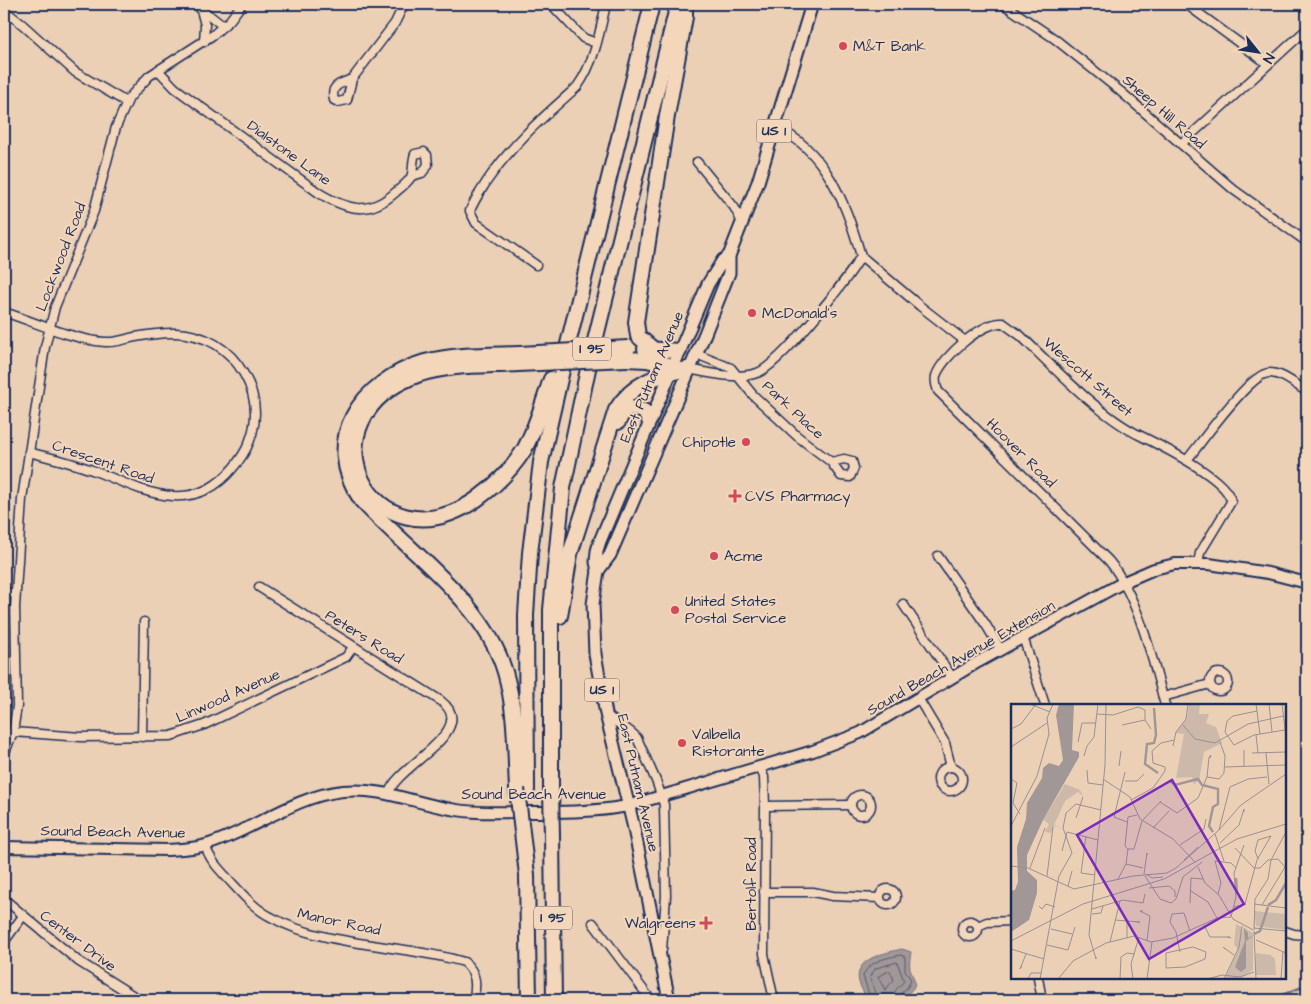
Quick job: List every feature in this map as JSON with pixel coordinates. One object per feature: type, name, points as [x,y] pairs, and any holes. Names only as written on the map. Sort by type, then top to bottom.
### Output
[{"type":"highway","name":"I 95","points":[[529,1000],[527,875],[522,789],[526,615],[532,530],[547,432],[652,4]]},
{"type":"highway","name":"I 95","points":[[554,1000],[551,702],[553,580],[559,519],[568,458],[595,339],[678,4]]},
{"type":"highway","points":[[653,349],[638,336],[636,322],[686,4]]},
{"type":"highway","points":[[519,359],[431,371],[403,382],[381,398],[364,419],[355,446],[357,470],[370,494],[382,505],[395,512],[408,516],[429,517],[460,509],[498,482],[521,455],[532,433],[583,284]]},
{"type":"highway","points":[[522,789],[510,693],[497,649],[486,628],[471,609],[362,501],[351,484],[344,454],[346,433],[354,414],[366,397],[389,378],[417,365],[438,360],[519,359],[627,354],[653,349],[679,351]]},
{"type":"highway","points":[[627,354],[671,369],[688,369]]},
{"type":"highway","points":[[551,702],[566,571],[611,423],[620,403],[640,385],[671,369]]},
{"type":"highway","points":[[597,468],[619,419],[626,410],[635,408],[641,410],[647,414],[649,420]]},
{"type":"main road","name":"East Putnam Avenue","points":[[598,571],[610,555],[696,354],[728,273],[729,256],[743,224],[775,127],[812,4]]},
{"type":"main road","name":"East Putnam Avenue","points":[[669,1000],[628,806],[606,714],[593,628],[593,604],[598,571],[596,562],[600,540],[671,369],[708,284],[723,260],[729,256]]},
{"type":"main road","name":"Park Place","points":[[679,351],[696,354]]},
{"type":"street","name":"Lockwood Road","points":[[4,755],[13,732],[17,706],[15,594],[21,511],[49,326],[62,286],[92,216],[112,138],[126,102],[140,84],[158,70],[204,42],[223,26],[242,4]]},
{"type":"street","points":[[352,79],[395,23],[404,4]]},
{"type":"street","points":[[551,4],[584,38],[596,43]]},
{"type":"street","points":[[536,265],[476,223],[470,211],[496,168],[522,136],[577,87],[587,71],[606,4]]},
{"type":"street","name":"Sheep Hill Road","points":[[1002,4],[1032,22],[1061,44],[1240,195],[1307,242]]},
{"type":"street","points":[[1186,4],[1268,64]]},
{"type":"street","points":[[198,6],[223,26]]},
{"type":"street","points":[[198,6],[205,25],[204,42]]},
{"type":"street","points":[[4,10],[75,72],[126,102]]},
{"type":"street","points":[[1181,144],[1307,30]]},
{"type":"street","name":"Dialstone Lane","points":[[158,70],[175,88],[320,193],[341,206],[360,210],[372,207],[393,195],[412,176]]},
{"type":"street","points":[[775,127],[794,137],[833,182],[847,208],[861,256],[965,341]]},
{"type":"street","points":[[697,162],[734,207],[743,224]]},
{"type":"street","points":[[688,369],[729,376],[764,370],[780,358],[861,256]]},
{"type":"street","name":"Crescent Road","points":[[4,312],[87,340],[106,342],[177,331],[201,337],[225,351],[242,370],[251,389],[254,402],[254,423],[248,445],[231,471],[213,486],[202,492],[165,496],[151,494],[94,471],[29,452]]},
{"type":"street","name":"Wescott Street","points":[[965,341],[988,325],[1003,323],[1010,327],[1124,427],[1187,460],[1222,486],[1230,497],[1228,509],[1200,553],[1198,563]]},
{"type":"street","name":"Hoover Road","points":[[965,341],[937,374],[938,391],[1102,554],[1124,582],[1139,620],[1164,701]]},
{"type":"street","name":"Park Place","points":[[696,354],[732,368],[740,375],[753,395],[813,451],[831,462]]},
{"type":"street","points":[[1187,460],[1236,399],[1257,377],[1270,373],[1280,375],[1307,392]]},
{"type":"street","points":[[938,556],[986,624],[1001,650]]},
{"type":"street","name":"Sound Beach Avenue Extension","points":[[628,806],[760,767],[852,737],[1023,637],[1124,582],[1164,566],[1198,563],[1231,566],[1307,583]]},
{"type":"street","name":"Peters Road","points":[[259,587],[441,701],[452,712],[453,721],[446,733],[396,779],[389,794]]},
{"type":"street","points":[[4,592],[15,594]]},
{"type":"street","points":[[903,604],[952,677]]},
{"type":"street","points":[[142,737],[144,622]]},
{"type":"street","points":[[1023,637],[1044,704]]},
{"type":"street","name":"Linwood Avenue","points":[[13,732],[46,735],[171,736],[204,724],[346,657],[353,646]]},
{"type":"street","points":[[1164,701],[1210,684]]},
{"type":"street","points":[[918,698],[945,743],[951,767]]},
{"type":"street","points":[[606,714],[637,738],[662,797],[666,818],[666,896],[661,962]]},
{"type":"street","name":"Bertolf Road","points":[[760,767],[764,777],[764,954],[774,1000]]},
{"type":"street","name":"Sound Beach Avenue","points":[[4,847],[168,850],[205,845],[326,794],[357,790],[389,794],[440,807],[474,812],[611,810],[628,806]]},
{"type":"street","points":[[764,806],[851,805]]},
{"type":"street","name":"Manor Road","points":[[205,845],[209,857],[239,891],[272,918],[313,933],[464,962],[470,966],[475,979],[473,1000]]},
{"type":"street","points":[[764,892],[813,892],[833,896],[879,898]]},
{"type":"street","name":"Center Drive","points":[[4,899],[84,966],[140,1000]]},
{"type":"street","points":[[4,942],[23,916]]},
{"type":"street","points":[[978,926],[987,922],[1011,921]]},
{"type":"street","points":[[593,923],[650,1000]]},
{"type":"street","points":[[1286,931],[1294,934],[1307,934]]},
{"type":"street","points":[[1038,979],[1042,1000]]},
{"type":"water","points":[[902,949],[911,952],[910,967],[915,984],[905,996],[906,1000],[867,1000],[859,982],[858,974],[861,967],[872,958]]},
{"type":"waterway","points":[[1270,1000],[1307,985]]},
{"type":"place","name":"M&T Bank","points":[[843,46]]},
{"type":"place","name":"McDonald's","points":[[752,313]]},
{"type":"place","name":"Chipotle","points":[[746,442]]},
{"type":"place","name":"CVS Pharmacy","points":[[735,496]]},
{"type":"place","name":"Acme","points":[[714,556]]},
{"type":"place","name":"United States Postal Service","points":[[675,610]]},
{"type":"place","name":"Valbella Ristorante","points":[[682,743]]},
{"type":"place","name":"Walgreens","points":[[706,923]]}]
